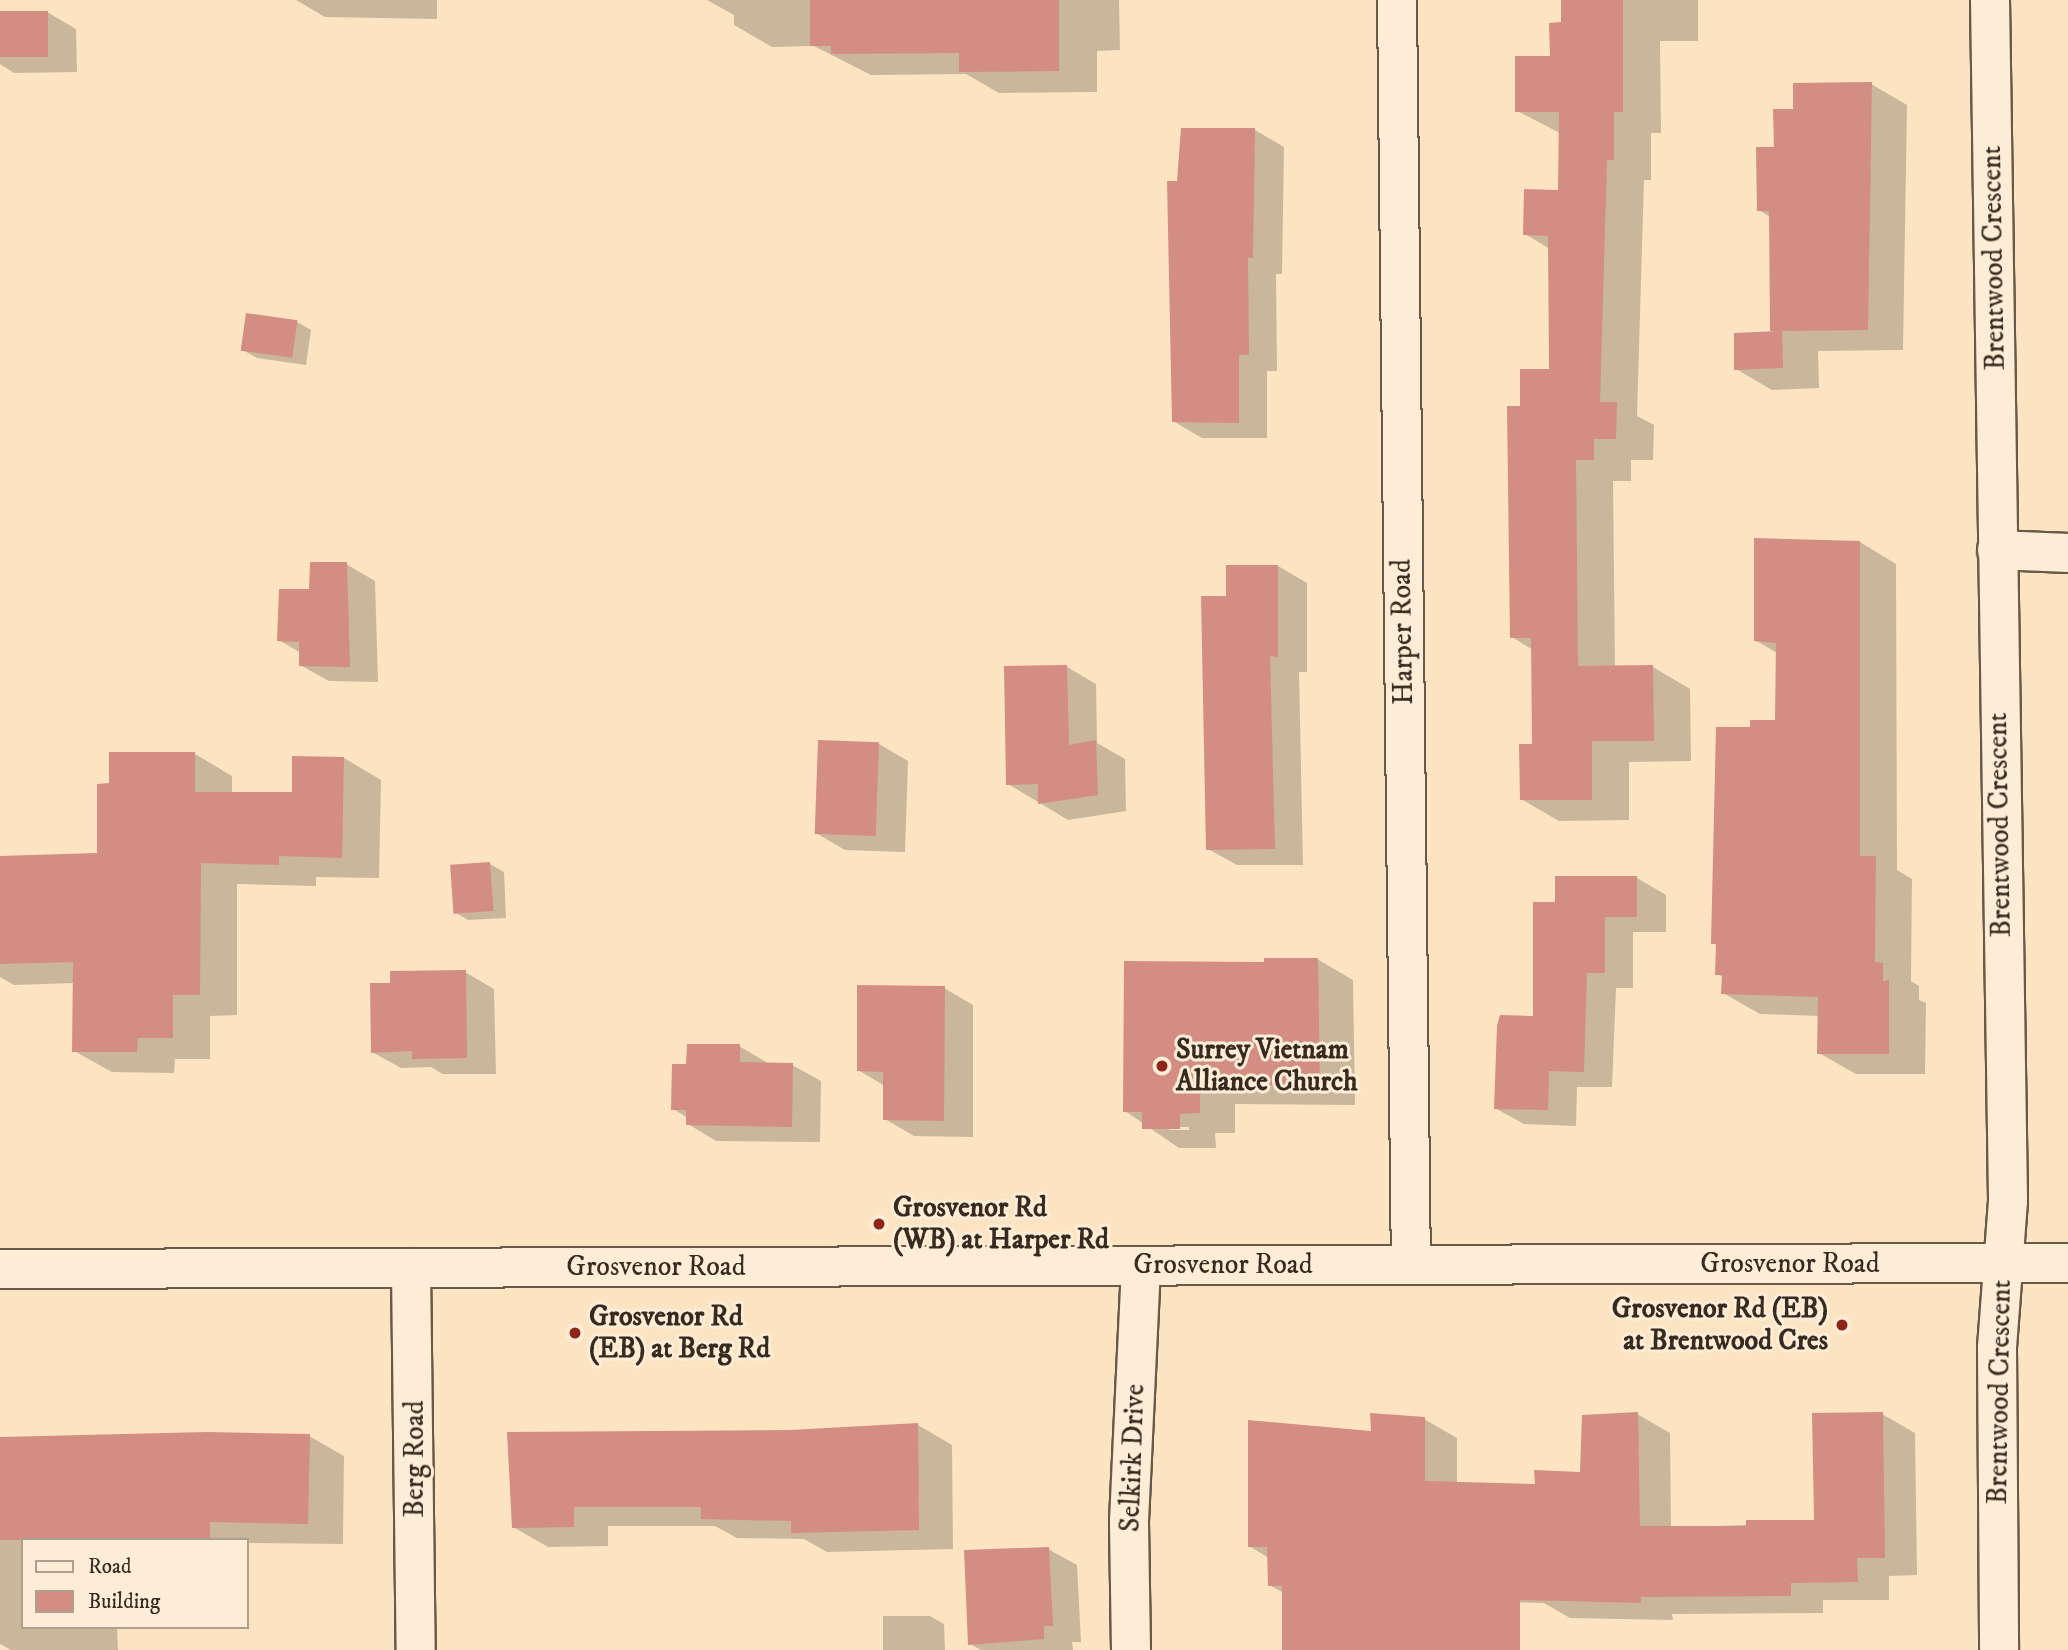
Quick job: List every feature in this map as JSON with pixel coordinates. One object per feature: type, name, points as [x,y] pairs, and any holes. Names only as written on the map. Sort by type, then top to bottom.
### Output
[{"type":"street","name":"Harper Road","points":[[1397,0],[1411,1265]]},
{"type":"street","name":"Brentwood Crescent","points":[[1990,0],[2008,1201],[1997,1348],[1999,1650]]},
{"type":"street","points":[[1997,550],[2068,553]]},
{"type":"street","name":"Grosvenor Road","points":[[0,1269],[2068,1263]]},
{"type":"street","name":"Selkirk Drive","points":[[1131,1650],[1129,1521],[1141,1266]]},
{"type":"street","name":"Berg Road","points":[[411,1268],[416,1650]]},
{"type":"building","points":[[810,0],[1059,0],[1059,71],[959,72],[959,53],[831,54],[831,46],[810,46]]},
{"type":"building","points":[[1561,0],[1623,0],[1623,112],[1614,112],[1614,160],[1607,160],[1600,402],[1617,402],[1616,439],[1594,439],[1594,460],[1576,460],[1578,666],[1653,665],[1654,741],[1592,741],[1592,800],[1520,800],[1519,744],[1532,744],[1531,638],[1510,638],[1507,406],[1520,406],[1520,369],[1549,369],[1548,236],[1523,235],[1524,189],[1558,190],[1559,112],[1515,112],[1515,56],[1550,56],[1549,23],[1561,22]]},
{"type":"building","points":[[0,11],[48,11],[48,57],[0,57]]},
{"type":"building","points":[[1872,82],[1868,330],[1782,331],[1783,368],[1734,370],[1734,333],[1780,331],[1770,331],[1769,211],[1757,211],[1756,147],[1774,147],[1773,109],[1793,109],[1793,83]]},
{"type":"building","points":[[1181,128],[1255,128],[1253,258],[1248,258],[1249,355],[1239,355],[1239,423],[1172,422],[1167,181],[1177,181]]},
{"type":"building","points":[[246,313],[297,320],[292,358],[241,351]]},
{"type":"building","points":[[1754,538],[1860,541],[1860,856],[1876,856],[1875,962],[1883,963],[1883,981],[1889,980],[1889,1054],[1817,1054],[1818,997],[1721,994],[1722,975],[1715,975],[1716,944],[1711,944],[1716,727],[1750,727],[1750,720],[1775,720],[1776,643],[1754,641]]},
{"type":"building","points":[[310,562],[347,562],[350,667],[299,666],[299,642],[277,641],[279,589],[309,589]]},
{"type":"building","points":[[1226,565],[1278,565],[1278,657],[1270,656],[1275,849],[1206,850],[1201,596],[1226,596]]},
{"type":"building","points":[[1067,665],[1069,745],[1096,740],[1098,795],[1038,804],[1038,784],[1006,785],[1004,666]]},
{"type":"building","points":[[818,740],[879,742],[876,836],[815,834]]},
{"type":"building","points":[[109,752],[195,752],[195,792],[292,792],[292,756],[344,757],[342,858],[279,856],[279,865],[201,863],[200,995],[173,995],[173,1038],[138,1038],[137,1052],[72,1052],[73,962],[0,964],[0,856],[97,853],[97,784],[109,783]]},
{"type":"building","points":[[490,862],[493,911],[454,914],[450,865]]},
{"type":"building","points":[[1555,876],[1637,876],[1637,917],[1605,917],[1605,973],[1587,973],[1584,1072],[1549,1071],[1548,1110],[1494,1109],[1497,1026],[1500,1015],[1533,1016],[1533,902],[1555,902]]},
{"type":"building","points":[[1264,958],[1318,958],[1320,1085],[1200,1085],[1200,1113],[1180,1114],[1180,1129],[1142,1129],[1142,1112],[1123,1112],[1124,961],[1264,962]]},
{"type":"building","points":[[466,970],[467,1058],[412,1059],[412,1051],[371,1053],[370,983],[390,983],[390,971]]},
{"type":"building","points":[[857,985],[945,986],[944,1121],[883,1120],[883,1072],[857,1071]]},
{"type":"building","points":[[687,1044],[740,1044],[740,1062],[793,1063],[792,1127],[686,1125],[686,1110],[671,1110],[672,1064],[686,1064]]},
{"type":"building","points":[[1638,1412],[1640,1526],[1746,1526],[1746,1520],[1814,1520],[1812,1413],[1883,1412],[1885,1558],[1857,1558],[1858,1582],[1791,1583],[1791,1596],[1641,1597],[1641,1603],[1520,1600],[1520,1650],[1282,1650],[1282,1586],[1268,1586],[1267,1547],[1248,1547],[1248,1420],[1371,1431],[1370,1413],[1425,1417],[1425,1481],[1535,1484],[1534,1470],[1580,1472],[1582,1415]]},
{"type":"building","points":[[918,1423],[919,1530],[791,1533],[791,1521],[701,1519],[701,1507],[574,1507],[574,1527],[512,1528],[507,1432],[790,1430]]},
{"type":"building","points":[[207,1432],[310,1434],[308,1524],[210,1522],[210,1538],[0,1540],[0,1437]]},
{"type":"building","points":[[1049,1547],[1053,1626],[1044,1626],[1044,1639],[968,1645],[964,1550]]},
{"type":"place","name":"Surrey Vietnam Alliance Church","points":[[1162,1066]]},
{"type":"place","name":"Grosvenor Rd (WB) at Harper Rd","points":[[879,1224]]},
{"type":"place","name":"Grosvenor Rd (EB) at Brentwood Cres","points":[[1842,1325]]},
{"type":"place","name":"Grosvenor Rd (EB) at Berg Rd","points":[[575,1333]]}]
